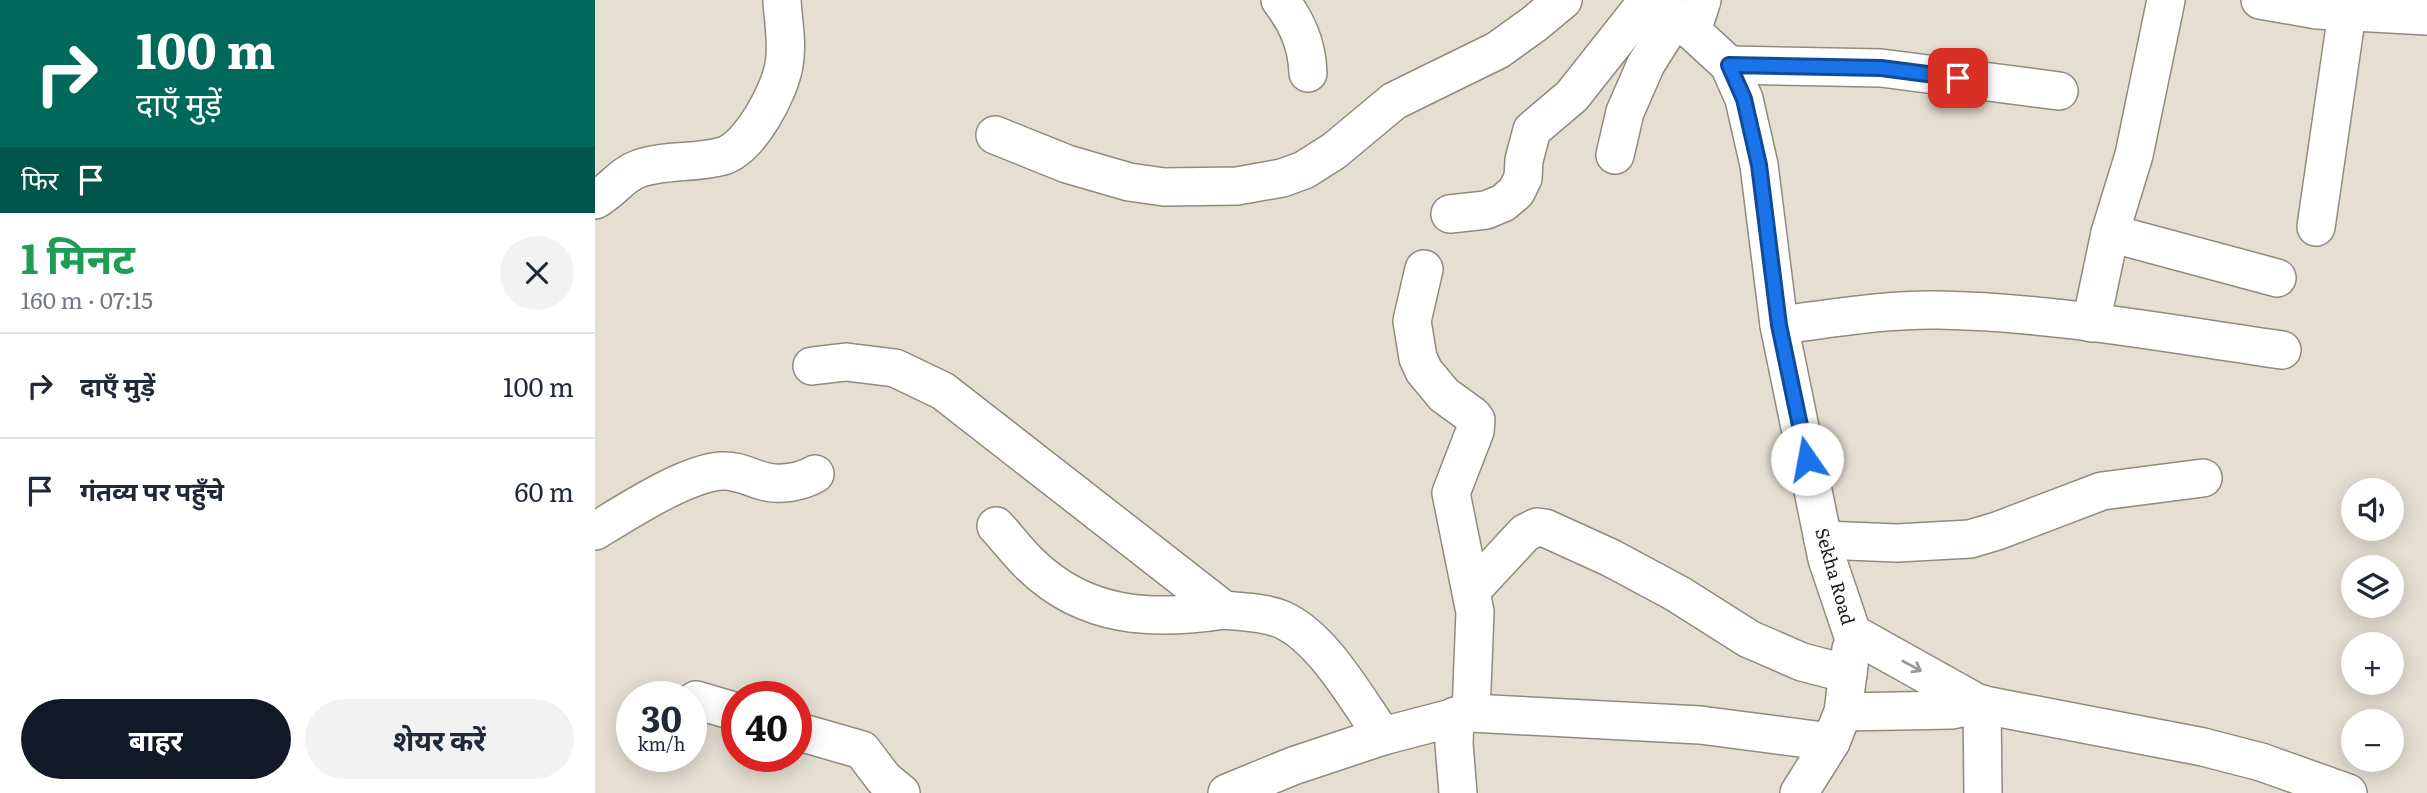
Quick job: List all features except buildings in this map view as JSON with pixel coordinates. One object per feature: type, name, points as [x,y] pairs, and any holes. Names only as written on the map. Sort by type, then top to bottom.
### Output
[{"type":"street","points":[[595,200],[636,169],[660,163],[724,156],[737,149],[769,104],[782,76],[785,46],[782,0]]},
{"type":"street","points":[[1280,0],[1303,39],[1308,53],[1308,73]]},
{"type":"street","points":[[995,135],[1067,164],[1129,182],[1164,187],[1237,186],[1282,178],[1304,170],[1334,151],[1394,101],[1498,50],[1563,0]]},
{"type":"street","points":[[2091,323],[2110,233],[2134,155],[2166,0]]},
{"type":"street","points":[[2260,0],[2347,13],[2427,16]]},
{"type":"street","points":[[1615,155],[1625,112],[1674,10]]},
{"type":"street","points":[[1450,214],[1486,211],[1503,203],[1516,192],[1523,177],[1524,160],[1532,130],[1674,10]]},
{"type":"street","name":"Sekha Road","points":[[1674,10],[1729,65],[1744,99],[1759,165],[1779,325],[1827,559],[1852,633],[1980,704],[2203,747],[2261,762],[2348,793]]},
{"type":"street","points":[[2316,227],[2347,13]]},
{"type":"street","points":[[1729,65],[1881,68],[2059,91]]},
{"type":"street","points":[[2110,233],[2277,278]]},
{"type":"street","points":[[1424,269],[1412,321],[1418,358],[1433,383],[1444,395],[1473,416],[1476,422],[1451,493],[1475,612],[1463,714],[1454,744],[1458,793]]},
{"type":"street","points":[[1779,325],[1898,311],[1939,310],[2091,323],[2282,350]]},
{"type":"street","points":[[812,366],[846,362],[895,368],[943,391],[1223,610]]},
{"type":"street","points":[[595,531],[663,491],[718,471],[740,472],[775,483],[807,478],[815,474]]},
{"type":"street","points":[[1823,540],[1897,543],[1970,539],[2102,491],[2203,478]]},
{"type":"street","points":[[996,526],[1033,567],[1046,577],[1070,593],[1114,612],[1159,616],[1223,610],[1283,620],[1299,629],[1322,652],[1383,736]]},
{"type":"street","points":[[1472,590],[1525,533],[1537,527],[1545,527],[1678,594],[1749,639],[1802,662],[1847,674]]},
{"type":"street","points":[[1799,793],[1837,727],[1852,633]]},
{"type":"street","points":[[1980,704],[1983,793]]},
{"type":"street","name":"Sekha Road","points":[[1227,793],[1293,766],[1383,736],[1463,714],[1700,725],[1837,727],[1980,704]]},
{"type":"street","points":[[812,736],[862,750],[884,779],[901,793]]},
{"type":"route","points":[[1807,459],[1779,325],[1759,165],[1744,99],[1729,65],[1881,68],[1958,78]]}]
